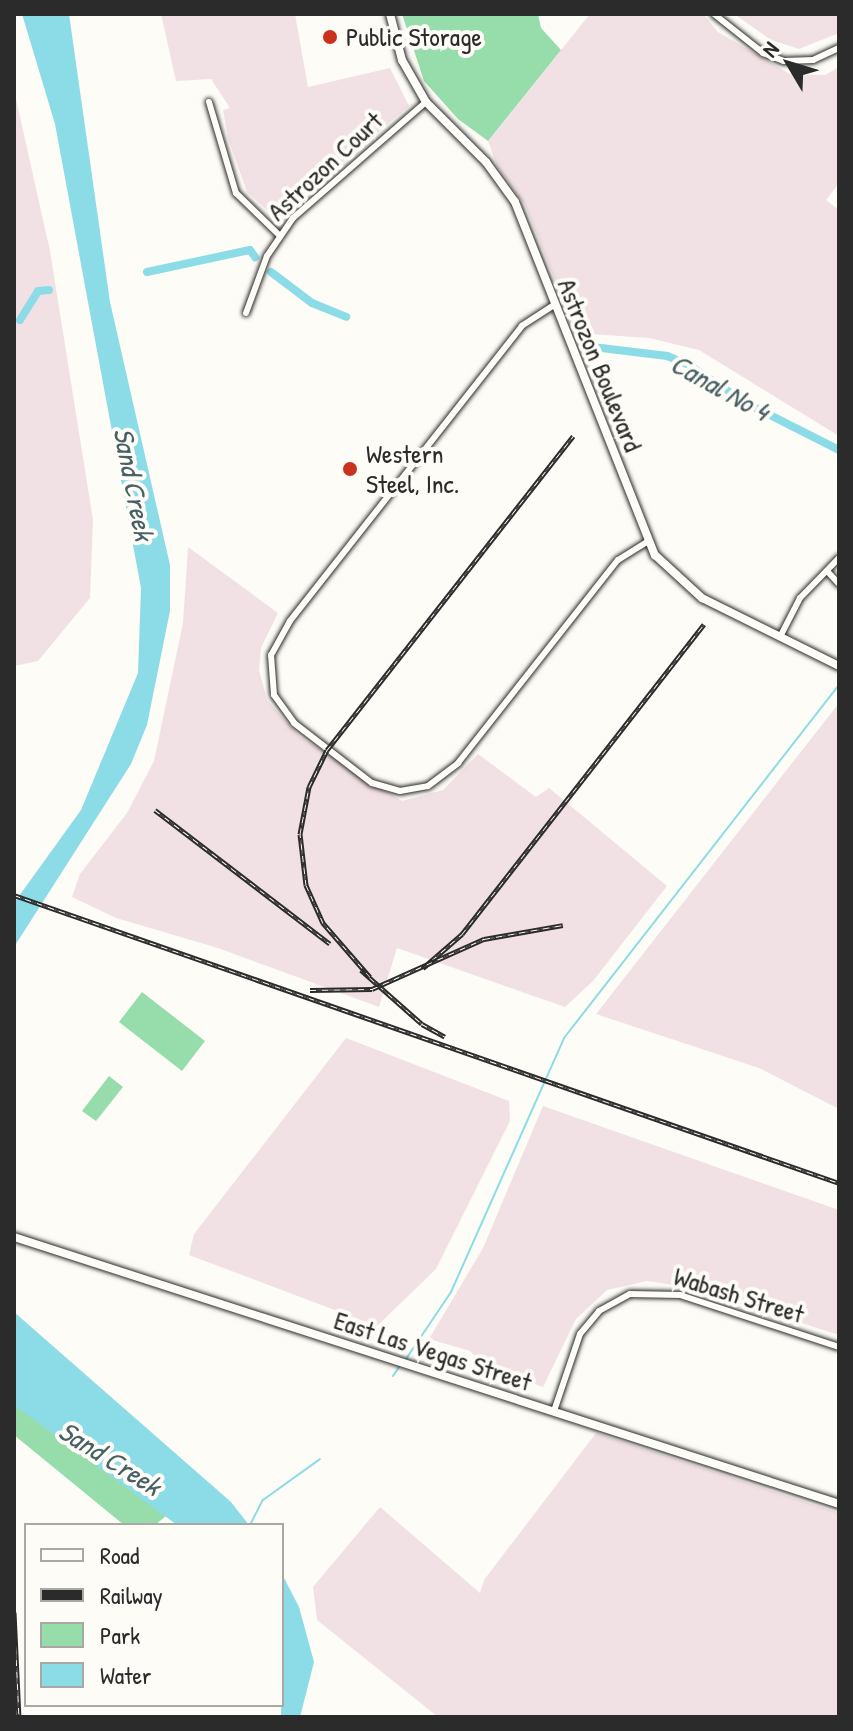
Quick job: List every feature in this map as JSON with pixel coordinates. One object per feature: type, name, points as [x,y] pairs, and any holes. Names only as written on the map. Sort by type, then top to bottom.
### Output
[{"type":"street","name":"Astrozon Boulevard","points":[[390,14],[402,60],[426,102],[508,189],[647,542],[688,589],[836,665]]},
{"type":"street","points":[[714,14],[763,53],[784,61],[813,60],[839,48]]},
{"type":"street","points":[[209,102],[236,193],[279,235]]},
{"type":"street","name":"Astrozon Court","points":[[246,313],[279,235],[426,102]]},
{"type":"street","points":[[554,305],[522,326],[275,645],[269,663],[274,695],[288,717],[321,745],[382,787],[410,791],[436,782],[458,763],[618,560],[647,542]]},
{"type":"street","points":[[780,637],[800,598],[839,558]]},
{"type":"street","points":[[827,571],[839,584]]},
{"type":"street","name":"East Las Vegas Street","points":[[14,1237],[839,1504]]},
{"type":"street","name":"Wabash Street","points":[[554,1411],[580,1334],[599,1311],[630,1294],[680,1295],[839,1347]]},
{"type":"shaded area","points":[[161,14],[295,14],[308,87],[390,68],[409,106],[276,218],[247,192],[228,138],[223,110],[230,108],[211,79],[176,81]]},
{"type":"shaded area","points":[[590,14],[703,14],[718,32],[790,74],[825,75],[839,67],[839,183],[826,200],[839,210],[839,436],[699,350],[649,338],[576,333],[525,205],[497,166],[488,141]]},
{"type":"shaded area","points":[[734,14],[839,14],[839,33],[799,49],[771,40]]},
{"type":"shaded area","points":[[14,90],[50,251],[93,520],[90,598],[38,661],[14,666]]},
{"type":"shaded area","points":[[188,547],[278,613],[261,648],[259,670],[267,700],[299,736],[402,801],[443,790],[478,754],[536,797],[549,788],[667,886],[593,981],[565,1007],[397,948],[379,1007],[218,948],[116,918],[72,897],[80,874],[127,813],[154,761],[183,623]]},
{"type":"shaded area","points":[[839,703],[839,1109],[759,1068],[596,1014]]},
{"type":"shaded area","points":[[346,1038],[509,1101],[510,1121],[436,1269],[377,1326],[189,1255],[194,1234]]},
{"type":"shaded area","points":[[543,1106],[839,1210],[839,1335],[688,1287],[647,1281],[607,1290],[576,1319],[543,1387],[486,1367],[470,1351],[429,1339],[483,1248]]},
{"type":"shaded area","points":[[596,1433],[839,1513],[839,1717],[438,1717],[317,1620],[313,1587],[380,1507],[480,1593],[484,1580]]},
{"type":"green space","points":[[402,14],[538,14],[541,28],[561,50],[488,141],[458,119],[424,81]]},
{"type":"green space","points":[[142,992],[205,1041],[182,1071],[119,1022]]},
{"type":"green space","points":[[109,1076],[123,1087],[96,1121],[82,1111]]},
{"type":"green space","points":[[14,1404],[166,1516],[157,1523],[122,1523],[14,1435]]},
{"type":"water","name":"Sand Creek","points":[[22,14],[69,14],[110,302],[170,565],[170,611],[147,725],[131,764],[14,947],[14,903],[81,810],[138,673],[141,588],[55,124]]},
{"type":"water","name":"Sand Creek","points":[[14,1312],[231,1502],[247,1523],[174,1523],[14,1405]]},
{"type":"water","points":[[284,1578],[299,1607],[314,1662],[300,1717],[281,1717],[281,1707],[284,1707]]},
{"type":"waterway","name":"Canal No 4","points":[[147,272],[250,250],[255,257]]},
{"type":"waterway","name":"Canal No 4","points":[[271,272],[312,303],[346,317]]},
{"type":"waterway","name":"Canal No 4","points":[[20,320],[38,291],[49,290]]},
{"type":"waterway","name":"Canal No 4","points":[[593,347],[667,356],[689,365],[746,403],[839,450]]},
{"type":"waterway","points":[[406,1359],[451,1292],[564,1038],[839,685]]},
{"type":"waterway","points":[[393,1376],[399,1367]]},
{"type":"waterway","points":[[251,1523],[263,1500],[320,1459]]},
{"type":"railway","points":[[370,977],[323,923],[306,885],[300,834],[309,787],[327,750],[573,436]]},
{"type":"railway","points":[[423,968],[462,934],[704,624]]},
{"type":"railway","points":[[155,810],[330,944]]},
{"type":"railway","points":[[14,895],[839,1183]]},
{"type":"railway","points":[[310,990],[372,989],[484,939],[563,925]]},
{"type":"railway","points":[[361,970],[422,1024],[445,1037]]},
{"type":"railway","points":[[14,1612],[19,1717]]},
{"type":"place","name":"Public Storage","points":[[330,37]]},
{"type":"place","name":"Western Steel, Inc.","points":[[350,469]]}]
